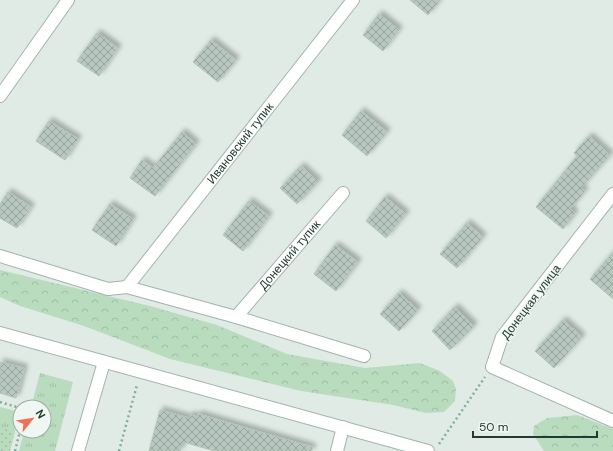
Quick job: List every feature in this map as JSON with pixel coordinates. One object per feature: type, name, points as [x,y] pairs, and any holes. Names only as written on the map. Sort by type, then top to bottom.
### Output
[{"type":"street","points":[[0,96],[68,0]]},
{"type":"street","name":"Ивановский тупик","points":[[127,287],[353,0]]},
{"type":"street","name":"Донецкий тупик","points":[[236,317],[343,193]]},
{"type":"street","name":"Донецкая улица","points":[[492,367],[502,337],[613,194]]},
{"type":"street","points":[[0,256],[108,289],[127,287],[236,317],[364,356]]},
{"type":"street","points":[[0,333],[414,449],[428,451]]},
{"type":"street","points":[[78,451],[104,362]]},
{"type":"street","points":[[492,367],[613,421]]},
{"type":"street","points":[[337,451],[343,428]]},
{"type":"path","points":[[439,444],[492,367]]},
{"type":"path","points":[[119,451],[141,372]]},
{"type":"path","points":[[0,402],[12,406]]},
{"type":"path","points":[[15,451],[18,439]]},
{"type":"green space","points":[[0,270],[150,306],[217,325],[287,354],[365,368],[420,363],[440,371],[453,381],[456,389],[455,401],[444,412],[426,413],[393,405],[301,391],[170,359],[84,326],[20,306],[0,297]]},
{"type":"green space","points":[[40,373],[73,382],[55,451],[19,451],[22,439],[52,439],[52,399],[33,399]]},
{"type":"green space","points":[[0,407],[12,410],[13,439],[10,451],[0,451]]},
{"type":"green space","points":[[577,415],[613,429],[613,451],[544,451],[533,434],[534,426],[547,418]]},
{"type":"green space","points":[[0,428],[12,430],[13,439],[10,451],[0,451]]},
{"type":"building","points":[[410,0],[440,0],[428,15]]},
{"type":"building","points":[[379,14],[399,30],[383,51],[363,35]]},
{"type":"building","points":[[97,33],[118,48],[99,76],[77,61]]},
{"type":"building","points":[[211,40],[236,60],[218,82],[193,62]]},
{"type":"building","points":[[361,111],[387,132],[367,156],[342,135]]},
{"type":"building","points":[[49,121],[78,139],[65,160],[36,141]]},
{"type":"building","points":[[182,132],[196,144],[155,196],[130,178],[142,160],[153,168]]},
{"type":"building","points":[[589,136],[610,155],[581,188],[585,191],[570,209],[575,213],[563,229],[536,207],[577,156],[574,153]]},
{"type":"building","points":[[301,166],[318,182],[297,204],[280,188]]},
{"type":"building","points":[[8,192],[31,207],[17,228],[0,218],[0,204]]},
{"type":"building","points":[[385,197],[406,214],[386,238],[366,221]]},
{"type":"building","points":[[249,201],[269,216],[243,251],[223,235]]},
{"type":"building","points":[[110,204],[133,219],[116,246],[92,230]]},
{"type":"building","points":[[467,223],[483,237],[457,268],[440,254]]},
{"type":"building","points":[[335,245],[358,262],[336,291],[314,274]]},
{"type":"building","points":[[613,252],[613,299],[590,279]]},
{"type":"building","points":[[399,293],[418,310],[399,331],[380,314]]},
{"type":"building","points":[[455,307],[474,326],[450,350],[432,331]]},
{"type":"building","points":[[563,320],[582,337],[554,368],[535,351]]},
{"type":"building","points":[[0,362],[24,368],[16,398],[0,393]]},
{"type":"building","points":[[160,410],[189,418],[190,415],[198,417],[198,414],[312,447],[312,451],[215,451],[183,442],[180,451],[149,451]]}]
